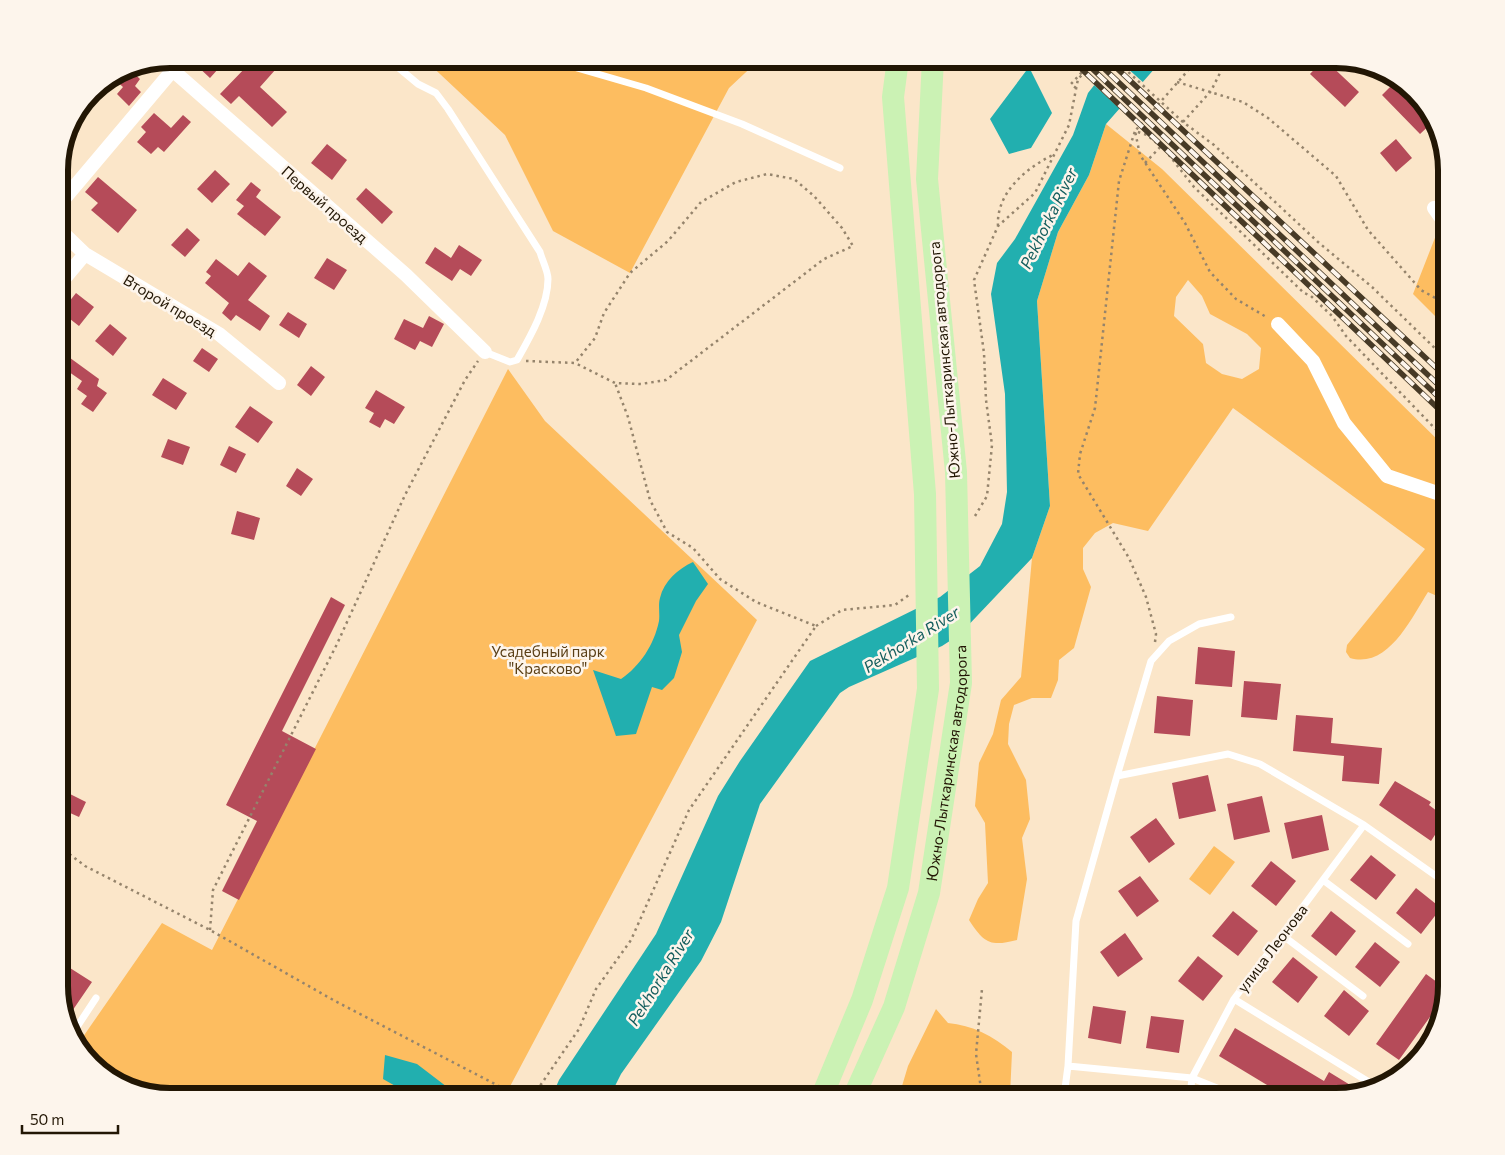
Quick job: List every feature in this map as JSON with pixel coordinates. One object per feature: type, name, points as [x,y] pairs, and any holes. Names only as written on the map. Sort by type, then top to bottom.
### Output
[{"type":"main road","name":"Южно-Лыткаринская автодорога","points":[[825,1088],[862,1000],[898,888],[928,688],[925,494],[893,97],[897,68]]},
{"type":"main road","name":"Южно-Лыткаринская автодорога","points":[[858,1088],[894,1007],[929,893],[961,683],[956,472],[927,179],[933,68]]},
{"type":"street","name":"Первый проезд","points":[[169,68],[406,275],[485,352]]},
{"type":"street","points":[[68,194],[172,71]]},
{"type":"street","points":[[1434,208],[1438,214]]},
{"type":"street","name":"Второй проезд","points":[[68,238],[84,254],[220,334],[279,383]]},
{"type":"street","points":[[68,274],[84,254]]},
{"type":"street","points":[[1278,324],[1313,361],[1344,423],[1387,476],[1438,493]]},
{"type":"lane","points":[[399,68],[418,84],[436,94],[444,104],[540,252],[548,278],[543,303],[532,333],[517,360],[510,362],[485,352]]},
{"type":"lane","points":[[577,68],[646,88],[742,124],[840,168]]},
{"type":"lane","points":[[1065,1088],[1076,921],[1152,661],[1169,641],[1199,624],[1231,617]]},
{"type":"lane","points":[[1117,776],[1228,754],[1260,764],[1364,825],[1438,877]]},
{"type":"lane","name":"улица Леонова","points":[[1192,1078],[1234,999],[1364,825]]},
{"type":"lane","points":[[1322,880],[1408,944]]},
{"type":"lane","points":[[1282,935],[1363,996]]},
{"type":"lane","points":[[77,1027],[96,998]]},
{"type":"lane","points":[[1234,999],[1369,1082]]},
{"type":"lane","points":[[1068,1066],[1192,1078],[1217,1088]]},
{"type":"lane","points":[[1191,1088],[1192,1078]]},
{"type":"path","points":[[998,226],[1035,193],[1069,125],[1078,79],[1088,68]]},
{"type":"path","points":[[1124,68],[1183,122],[1214,145],[1306,232],[1372,287],[1438,351]]},
{"type":"path","points":[[1152,661],[1156,634],[1146,597],[1129,558],[1078,474],[1080,454],[1096,408],[1119,181],[1135,131],[1190,68]]},
{"type":"path","points":[[1183,122],[1211,90],[1222,68]]},
{"type":"path","points":[[1076,88],[1071,84],[1083,70]]},
{"type":"path","points":[[1177,82],[1211,90],[1243,102],[1268,118],[1336,176],[1368,230],[1421,290],[1438,300]]},
{"type":"path","points":[[1135,131],[1140,155],[1185,223],[1210,272],[1236,299],[1278,324]]},
{"type":"path","points":[[1135,131],[1147,135],[1165,150],[1194,187],[1304,293],[1320,303],[1346,336],[1438,432]]},
{"type":"path","points":[[1145,164],[1163,144]]},
{"type":"path","points":[[972,519],[987,496],[992,444],[986,400],[984,353],[974,280],[998,226],[998,212],[1012,186],[1038,162],[1054,154]]},
{"type":"path","points":[[517,360],[575,363],[615,383],[641,384],[666,380],[824,259],[854,246],[842,228],[814,196],[794,179],[767,174],[736,182],[701,202],[668,241],[630,273],[604,313],[595,338],[575,363]]},
{"type":"path","points":[[210,930],[213,890],[337,644],[405,495],[465,380],[485,352]]},
{"type":"path","points":[[615,383],[628,417],[650,500],[667,532],[693,548],[720,579],[756,602],[816,626]]},
{"type":"path","points":[[539,1088],[580,1029],[596,989],[631,940],[689,810],[816,626],[842,610],[895,605],[914,591]]},
{"type":"path","points":[[68,853],[85,866],[210,930],[335,1001],[503,1088]]},
{"type":"path","points":[[981,1088],[976,1054],[982,989]]},
{"type":"green space","points":[[434,68],[750,68],[729,88],[630,273],[553,231],[505,135]]},
{"type":"green space","points":[[1106,124],[1162,169],[1438,440],[1438,596],[1428,592],[1406,628],[1387,649],[1376,656],[1364,659],[1350,658],[1346,652],[1347,645],[1425,549],[1233,408],[1148,531],[1113,523],[1095,533],[1083,548],[1083,569],[1091,587],[1074,648],[1059,660],[1058,680],[1051,698],[1032,698],[1014,705],[1009,724],[1008,744],[1026,780],[1030,819],[1022,838],[1027,879],[1017,940],[994,943],[979,934],[969,920],[978,899],[988,883],[985,823],[975,806],[979,763],[993,734],[1001,700],[1021,677],[1032,558],[1050,506],[1037,301],[1058,232],[1089,175]],"holes":[[[1188,280],[1202,296],[1210,314],[1247,334],[1261,348],[1259,369],[1242,379],[1222,374],[1206,363],[1203,344],[1174,316],[1176,297]]]},
{"type":"green space","points":[[1438,230],[1438,319],[1413,294]]},
{"type":"green space","name":"Усадебный парк \"Красково\"","points":[[508,369],[545,421],[757,620],[509,1088],[170,1088],[150,1086],[124,1077],[97,1058],[82,1038],[162,923],[212,950]]},
{"type":"green space","points":[[1214,846],[1235,862],[1210,895],[1189,879]]},
{"type":"green space","points":[[936,1009],[948,1023],[982,1032],[1012,1052],[1010,1088],[901,1088],[908,1066]]},
{"type":"water","points":[[1030,68],[1052,113],[1031,148],[1009,154],[990,119]]},
{"type":"water","name":"Pekhorka River","points":[[1108,68],[1155,68],[1106,124],[1089,175],[1058,232],[1037,301],[1050,506],[1032,558],[959,635],[942,646],[849,687],[840,693],[760,804],[721,922],[701,961],[621,1074],[614,1088],[556,1088],[656,934],[718,796],[740,761],[810,661],[940,597],[980,566],[1002,524],[1007,492],[1005,394],[991,294],[997,263],[1015,239],[1073,135],[1088,93]]},
{"type":"water","points":[[693,562],[708,584],[696,601],[679,635],[682,652],[674,678],[662,690],[652,687],[636,734],[616,736],[593,670],[621,679],[634,668],[654,638],[659,621],[660,598],[665,586],[677,572]]},
{"type":"water","points":[[385,1055],[417,1064],[448,1088],[399,1088],[383,1079]]},
{"type":"pier","points":[[1104,68],[1127,68],[1145,84],[1121,110],[1092,83]]},
{"type":"building","points":[[199,68],[219,68],[210,78]]},
{"type":"building","points":[[245,68],[275,68],[260,87],[287,112],[272,127],[239,96],[231,104],[220,94]]},
{"type":"building","points":[[1316,68],[1334,68],[1359,92],[1345,107],[1310,74]]},
{"type":"building","points":[[134,74],[140,79],[135,86],[141,92],[129,106],[117,94],[123,87],[117,82]]},
{"type":"building","points":[[1392,85],[1398,89],[1416,107],[1428,127],[1420,134],[1382,95]]},
{"type":"building","points":[[154,113],[171,128],[183,115],[191,122],[164,152],[158,147],[151,154],[137,142],[146,132],[141,127]]},
{"type":"building","points":[[1396,139],[1412,158],[1396,172],[1380,153]]},
{"type":"building","points":[[327,144],[347,160],[332,180],[311,163]]},
{"type":"building","points":[[215,170],[230,184],[212,203],[197,189]]},
{"type":"building","points":[[98,177],[137,210],[118,233],[91,210],[98,203],[85,192]]},
{"type":"building","points":[[251,182],[261,190],[256,197],[281,217],[265,236],[237,214],[244,206],[236,200]]},
{"type":"building","points":[[366,188],[393,212],[382,224],[356,199]]},
{"type":"building","points":[[187,228],[200,240],[185,257],[171,245]]},
{"type":"building","points":[[459,245],[482,260],[471,276],[460,269],[452,281],[425,263],[435,247],[451,258]]},
{"type":"building","points":[[327,258],[347,270],[334,290],[314,278]]},
{"type":"building","points":[[216,259],[238,276],[249,262],[267,276],[248,300],[270,316],[260,331],[236,315],[231,321],[222,313],[229,303],[205,283],[211,276],[206,272]]},
{"type":"building","points":[[76,293],[94,307],[79,326],[68,317],[68,303]]},
{"type":"building","points":[[288,312],[307,324],[299,338],[279,325]]},
{"type":"building","points":[[429,316],[444,324],[432,347],[420,341],[415,350],[394,339],[404,319],[423,328]]},
{"type":"building","points":[[110,324],[127,338],[113,356],[95,341]]},
{"type":"building","points":[[202,348],[218,359],[209,372],[193,361]]},
{"type":"building","points":[[68,356],[99,379],[97,386],[107,393],[93,412],[81,404],[87,396],[77,389],[82,381],[68,371]]},
{"type":"building","points":[[311,366],[325,377],[311,396],[297,385]]},
{"type":"building","points":[[163,378],[187,393],[176,410],[152,395]]},
{"type":"building","points":[[376,390],[405,407],[394,424],[385,419],[380,428],[369,422],[374,413],[365,408]]},
{"type":"building","points":[[250,406],[273,422],[258,443],[235,427]]},
{"type":"building","points":[[168,439],[190,447],[183,465],[161,457]]},
{"type":"building","points":[[229,446],[246,454],[236,473],[220,465]]},
{"type":"building","points":[[297,468],[313,479],[301,496],[286,486]]},
{"type":"building","points":[[237,511],[260,518],[254,540],[231,534]]},
{"type":"building","points":[[331,597],[345,605],[282,731],[316,749],[239,900],[222,891],[257,821],[226,805]]},
{"type":"building","points":[[1198,647],[1235,651],[1232,687],[1195,684]]},
{"type":"building","points":[[1244,681],[1281,684],[1277,720],[1241,717]]},
{"type":"building","points":[[1157,696],[1193,700],[1190,736],[1154,733]]},
{"type":"building","points":[[1296,715],[1333,718],[1331,743],[1382,748],[1379,784],[1342,781],[1344,756],[1293,751]]},
{"type":"building","points":[[1208,775],[1216,811],[1179,819],[1172,783]]},
{"type":"building","points":[[1395,781],[1431,802],[1429,805],[1438,812],[1438,830],[1431,841],[1379,805]]},
{"type":"building","points":[[68,793],[86,802],[79,817],[68,812]]},
{"type":"building","points":[[1262,796],[1270,832],[1234,840],[1227,804]]},
{"type":"building","points":[[1322,815],[1329,850],[1292,859],[1284,823]]},
{"type":"building","points":[[1156,818],[1175,844],[1149,863],[1130,837]]},
{"type":"building","points":[[1371,855],[1396,875],[1376,900],[1350,880]]},
{"type":"building","points":[[1271,861],[1296,881],[1276,906],[1251,886]]},
{"type":"building","points":[[1140,876],[1159,901],[1137,917],[1118,891]]},
{"type":"building","points":[[1416,888],[1438,906],[1438,912],[1421,934],[1396,913]]},
{"type":"building","points":[[1233,911],[1258,931],[1238,956],[1212,936]]},
{"type":"building","points":[[1331,911],[1356,931],[1336,956],[1311,936]]},
{"type":"building","points":[[1125,933],[1143,959],[1118,977],[1100,952]]},
{"type":"building","points":[[1375,942],[1400,962],[1380,987],[1355,967]]},
{"type":"building","points":[[1198,956],[1223,976],[1203,1001],[1178,981]]},
{"type":"building","points":[[1293,957],[1318,977],[1298,1003],[1272,982]]},
{"type":"building","points":[[70,968],[92,982],[71,1012],[68,999],[68,971]]},
{"type":"building","points":[[1426,974],[1438,983],[1434,1011],[1399,1060],[1376,1044]]},
{"type":"building","points":[[1344,990],[1369,1011],[1349,1036],[1324,1016]]},
{"type":"building","points":[[1093,1006],[1126,1011],[1121,1044],[1088,1038]]},
{"type":"building","points":[[1151,1016],[1184,1020],[1179,1053],[1146,1048]]},
{"type":"building","points":[[1235,1028],[1324,1081],[1329,1072],[1352,1086],[1272,1088],[1219,1056]]},
{"type":"building","points":[[1092,1085],[1135,1088],[1092,1088]]},
{"type":"railway","points":[[1080,68],[1438,408]]},
{"type":"railway","points":[[1091,68],[1438,396]]},
{"type":"railway","points":[[1104,68],[1438,384]]},
{"type":"railway","points":[[1117,68],[1438,369]]}]
